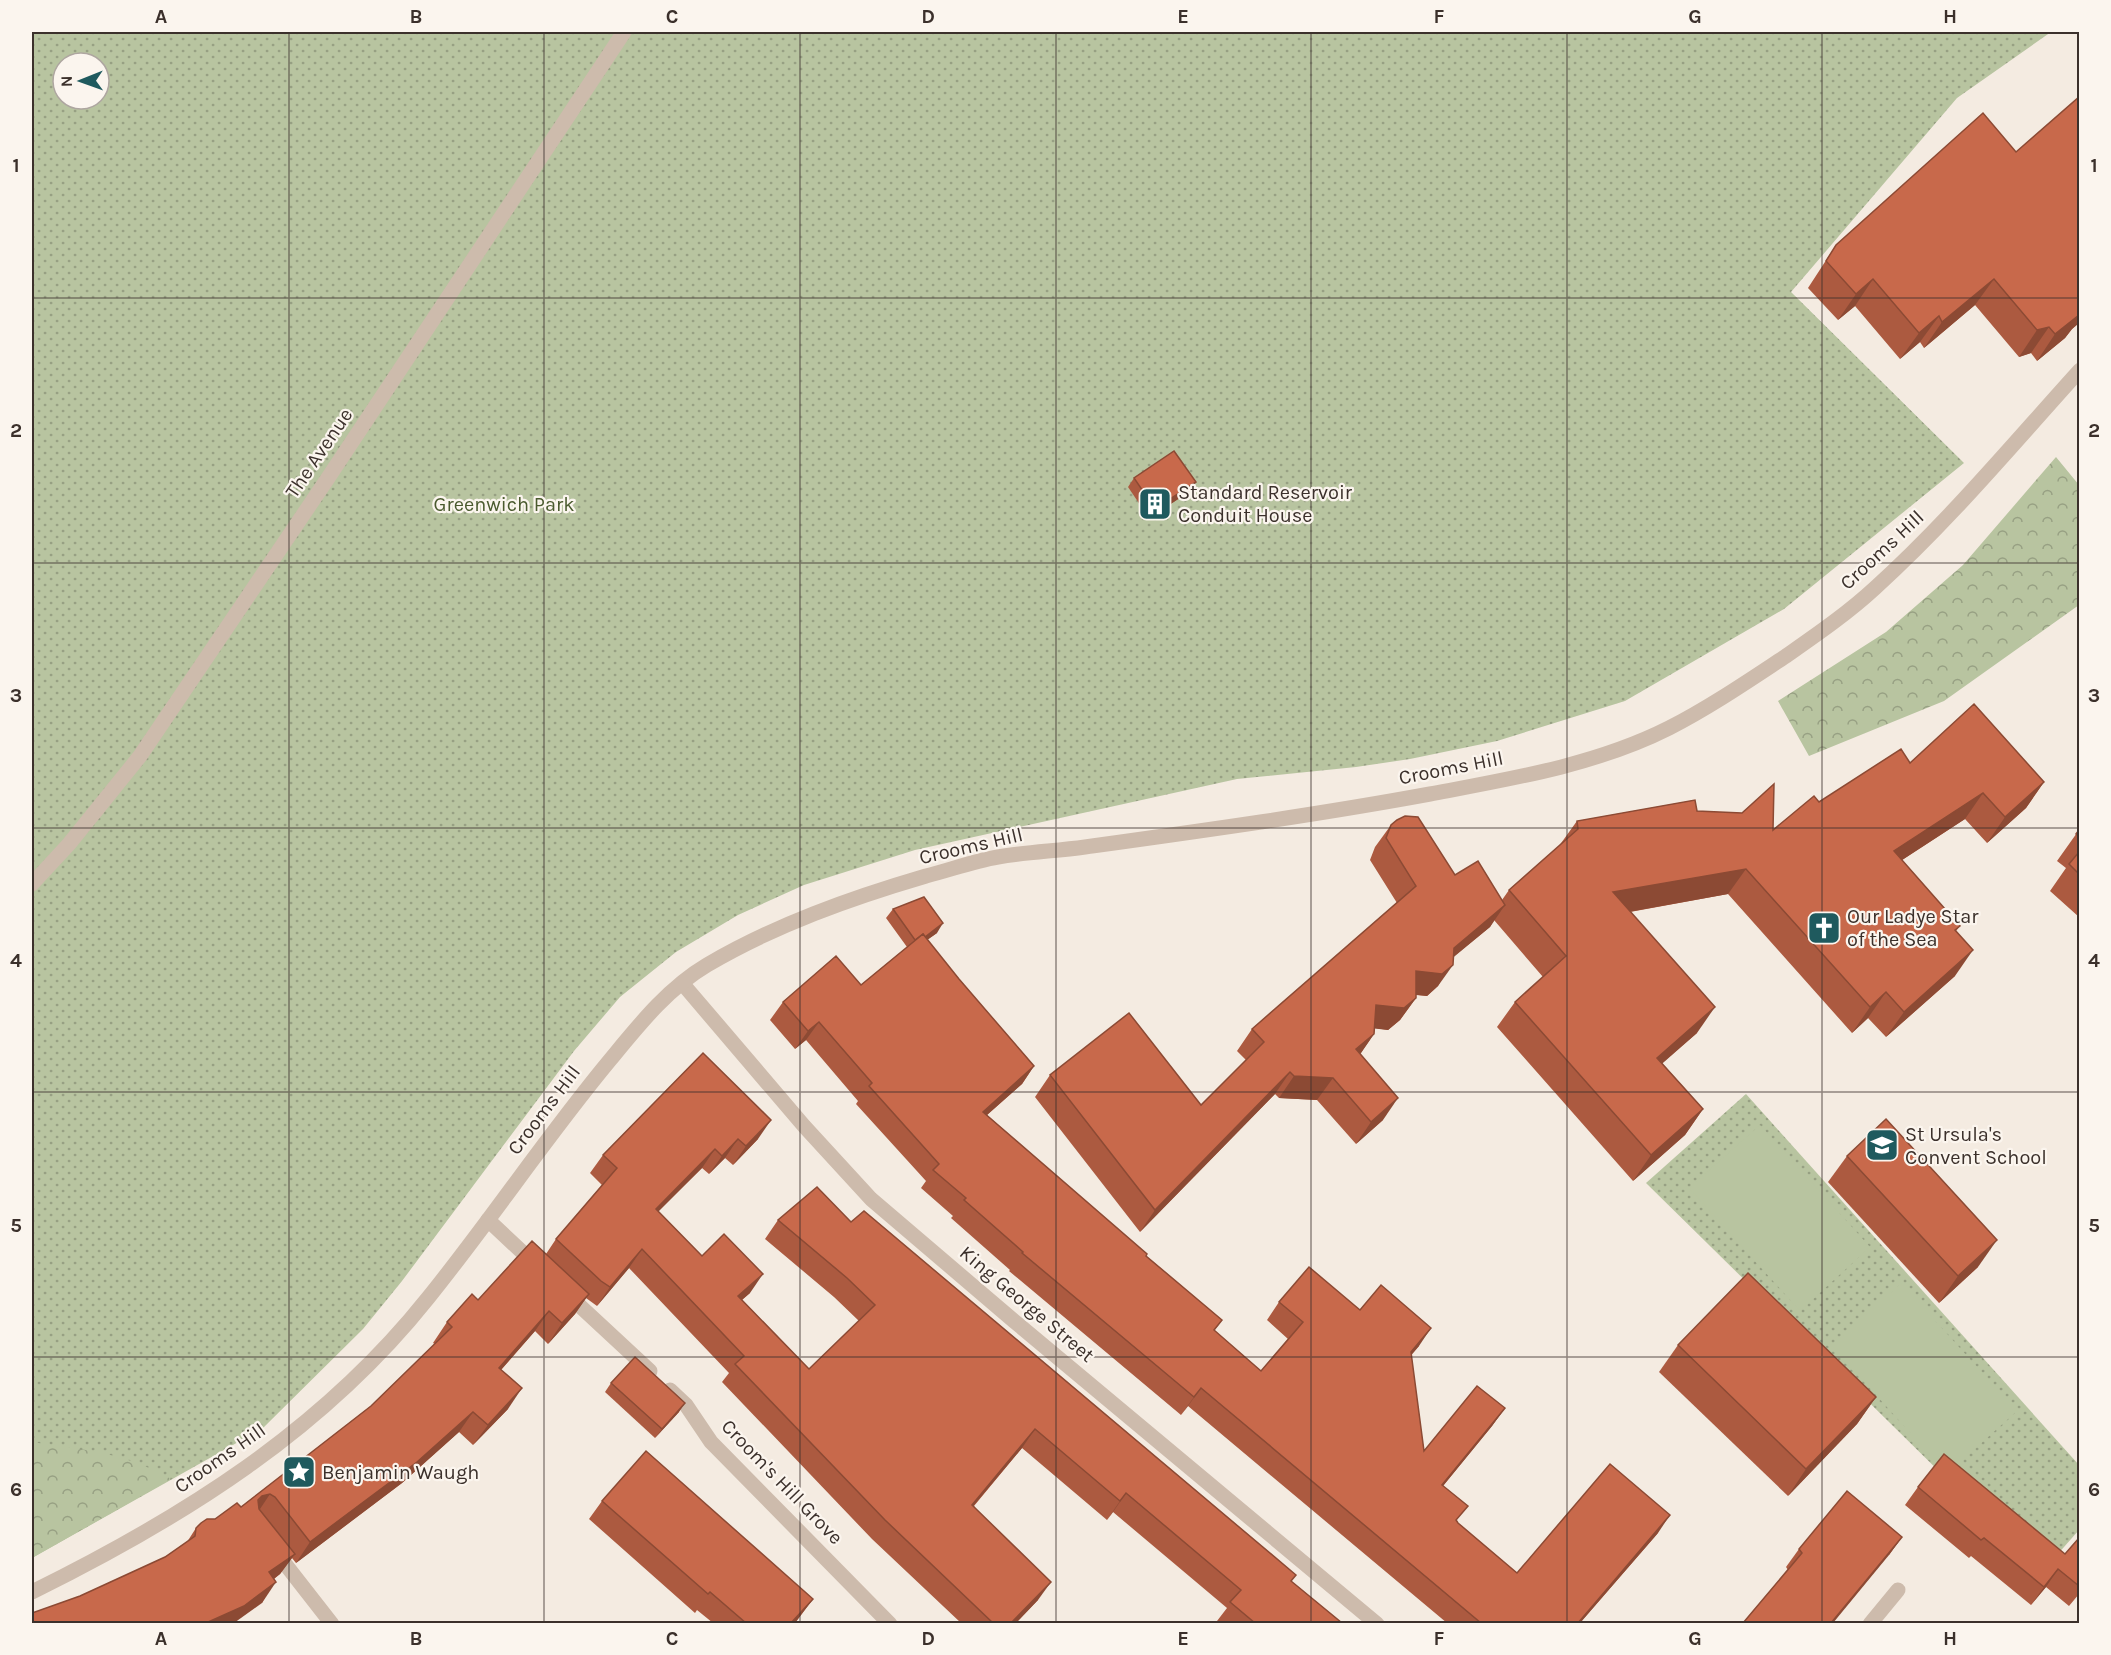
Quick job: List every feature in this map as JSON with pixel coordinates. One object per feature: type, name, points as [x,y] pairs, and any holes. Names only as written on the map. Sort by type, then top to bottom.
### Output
[{"type":"street","name":"The Avenue","points":[[32,884],[69,844],[140,756],[624,32]]},
{"type":"street","name":"Crooms Hill","points":[[32,1592],[100,1558],[222,1485],[311,1419],[382,1353],[488,1220],[584,1091],[640,1023],[682,983],[705,966],[788,923],[879,890],[994,858],[1355,808],[1501,780],[1614,751],[1666,729],[1739,688],[1872,592],[1930,535],[2079,370]]},
{"type":"street","name":"King George Street","points":[[682,983],[804,1126],[871,1199],[1377,1623]]},
{"type":"street","name":"Croom's Hill Grove","points":[[488,1220],[686,1405],[711,1442],[890,1623]]},
{"type":"street","points":[[268,1542],[332,1623]]},
{"type":"street","points":[[1870,1623],[1898,1590]]},
{"type":"green space","name":"Greenwich Park","points":[[32,32],[2051,32],[1957,98],[1791,292],[1964,463],[1784,609],[1625,701],[1497,741],[1410,759],[1356,767],[1237,779],[915,850],[804,885],[738,915],[676,952],[620,997],[574,1051],[402,1281],[363,1329],[263,1428],[32,1558]]},
{"type":"green space","points":[[2056,457],[2079,485],[2079,605],[1944,701],[1809,756],[1778,701],[1886,632],[1963,565]]},
{"type":"green space","points":[[1746,1094],[2079,1465],[2079,1530],[2049,1564],[1955,1487],[1646,1183]]},
{"type":"green space","points":[[1760,1125],[1870,1247],[1800,1311],[1689,1188]]},
{"type":"green space","points":[[1901,1283],[2017,1411],[1947,1474],[1832,1346]]},
{"type":"green space","points":[[32,1442],[103,1453],[137,1463],[171,1479],[32,1558]]},
{"type":"building","points":[[2079,97],[2079,315],[2055,334],[2049,327],[2037,330],[1994,279],[1942,322],[1939,316],[1919,333],[1873,279],[1856,294],[1826,261],[1836,245],[1983,113],[2016,152]]},
{"type":"building","name":"Standard Reservoir Conduit House","points":[[1174,451],[1196,482],[1155,509],[1134,478]]},
{"type":"building","points":[[1974,704],[2044,782],[2005,817],[1983,793],[1894,851],[1960,926],[1955,930],[1973,950],[1904,1012],[1886,992],[1870,1007],[1746,869],[1613,892],[1715,1007],[1657,1058],[1703,1109],[1651,1155],[1515,1002],[1566,956],[1509,890],[1578,829],[1577,821],[1695,800],[1697,811],[1742,813],[1774,784],[1773,830],[1814,796],[1819,802],[1901,749],[1910,763]]},
{"type":"building","points":[[1405,816],[1418,817],[1455,875],[1478,861],[1505,905],[1454,948],[1453,965],[1442,974],[1416,971],[1416,998],[1404,1008],[1376,1005],[1374,1034],[1356,1049],[1398,1098],[1371,1122],[1333,1078],[1294,1076],[1290,1072],[1155,1210],[1050,1075],[1129,1013],[1201,1105],[1264,1042],[1252,1029],[1416,886],[1386,838],[1391,825]]},
{"type":"building","points":[[2079,852],[2079,874],[2069,864]]},
{"type":"building","points":[[924,897],[943,923],[925,937],[923,934],[915,940],[893,909]]},
{"type":"building","points":[[923,934],[1034,1066],[983,1112],[1222,1320],[1214,1330],[1261,1371],[1303,1322],[1279,1302],[1309,1267],[1360,1310],[1381,1285],[1431,1328],[1411,1352],[1424,1451],[1477,1386],[1505,1408],[1442,1485],[1468,1506],[1456,1520],[1458,1523],[1517,1573],[1610,1464],[1670,1515],[1578,1623],[1481,1623],[1201,1388],[1194,1397],[1022,1253],[964,1200],[966,1198],[933,1170],[939,1164],[869,1086],[872,1083],[819,1022],[808,1031],[783,1002],[836,956],[861,985]]},
{"type":"building","points":[[703,1053],[771,1120],[746,1146],[738,1139],[722,1156],[715,1149],[656,1209],[702,1256],[724,1234],[763,1274],[738,1296],[809,1369],[875,1305],[847,1278],[778,1220],[817,1187],[851,1222],[864,1211],[1296,1575],[1291,1581],[1342,1623],[1255,1623],[1230,1602],[1241,1590],[1126,1493],[1120,1501],[1035,1429],[972,1505],[1051,1582],[1011,1623],[993,1623],[885,1520],[735,1364],[744,1356],[642,1249],[610,1287],[601,1281],[556,1239],[617,1168],[603,1155]]},
{"type":"building","points":[[1886,1119],[1997,1240],[1958,1276],[1847,1156]]},
{"type":"building","points":[[532,1241],[589,1294],[562,1323],[549,1311],[499,1368],[522,1388],[488,1425],[473,1412],[417,1462],[310,1542],[275,1497],[270,1494],[262,1496],[258,1500],[259,1509],[295,1554],[269,1572],[276,1582],[244,1606],[206,1623],[32,1623],[32,1613],[80,1596],[165,1557],[195,1536],[196,1528],[207,1519],[215,1519],[237,1503],[241,1507],[371,1406],[452,1327],[447,1322],[472,1294],[478,1300]]},
{"type":"building","points":[[1748,1273],[1876,1397],[1806,1469],[1678,1345]]},
{"type":"building","points":[[635,1357],[685,1403],[662,1429],[611,1383]]},
{"type":"building","points":[[646,1451],[813,1599],[791,1623],[746,1623],[710,1592],[708,1594],[602,1501]]},
{"type":"building","points":[[1944,1454],[2065,1554],[2079,1538],[2079,1586],[2058,1569],[2044,1587],[1984,1538],[1981,1540],[1918,1487]]},
{"type":"building","points":[[1847,1491],[1902,1537],[1831,1623],[1743,1623],[1802,1553],[1799,1549]]},
{"type":"place","name":"Standard Reservoir Conduit House","points":[[1155,504]]},
{"type":"place","name":"Our Ladye Star of the Sea","points":[[1824,928]]},
{"type":"place","name":"St Ursula's Convent School","points":[[1882,1145]]},
{"type":"place","name":"Benjamin Waugh","points":[[299,1472]]}]
